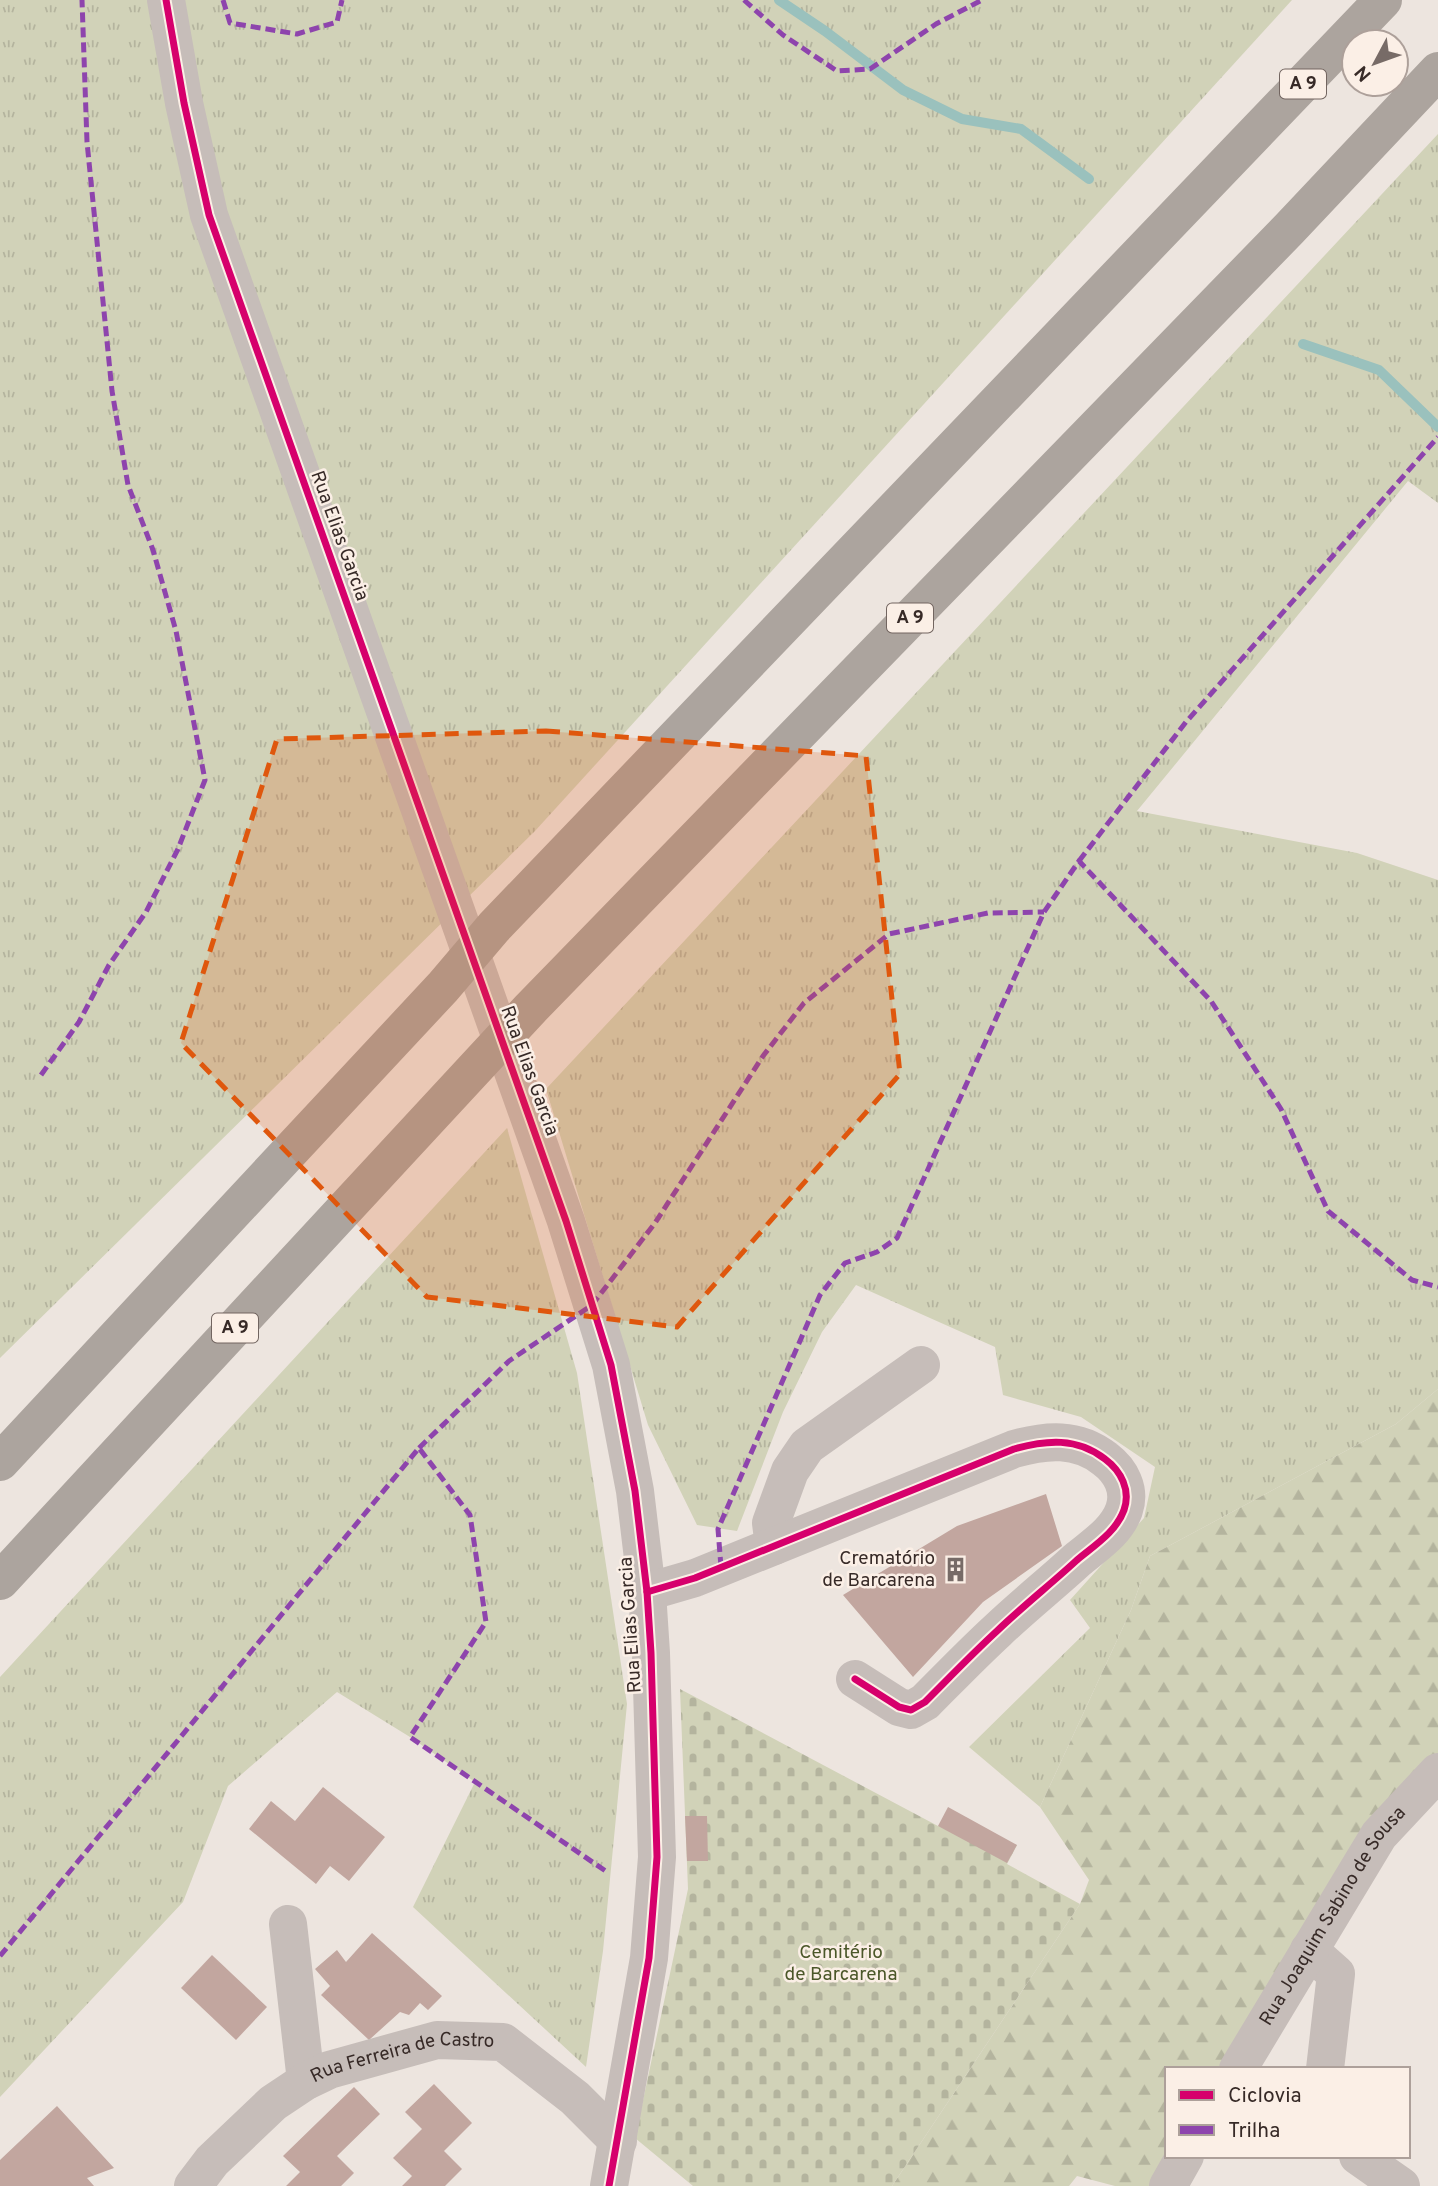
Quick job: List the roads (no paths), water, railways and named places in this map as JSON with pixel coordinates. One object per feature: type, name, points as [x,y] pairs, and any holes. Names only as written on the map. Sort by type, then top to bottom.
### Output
[{"type":"highway","name":"A 9","points":[[0,1462],[443,987],[494,928],[1383,0]]},
{"type":"highway","name":"A 9","points":[[0,1581],[531,1008],[1289,229],[1438,71]]},
{"type":"street","name":"Rua Elias Garcia","points":[[166,0],[184,103],[209,215],[566,1221],[611,1365],[635,1491],[647,1592],[657,1857],[649,1958],[609,2186]]},
{"type":"street","points":[[774,1546],[771,1523],[790,1471],[807,1446],[922,1365]]},
{"type":"street","points":[[647,1592],[695,1578],[1014,1449],[1038,1442],[1062,1441],[1081,1445],[1108,1461],[1119,1473],[1126,1487],[1126,1504],[1115,1528],[997,1630],[925,1702],[911,1710],[899,1707],[855,1679]]},
{"type":"street","name":"Rua Joaquim Sabino de Sousa","points":[[1239,2067],[1379,1835],[1438,1772]]},
{"type":"street","points":[[288,1924],[306,2081]]},
{"type":"street","points":[[1309,1950],[1336,1973],[1325,2067]]},
{"type":"street","name":"Rua Ferreira de Castro","points":[[193,2186],[212,2161],[273,2103],[306,2081],[329,2070],[437,2040],[503,2042],[575,2098],[618,2141]]},
{"type":"street","points":[[1168,2186],[1184,2158]]},
{"type":"street","points":[[1361,2158],[1401,2186]]},
{"type":"waterway","points":[[779,0],[903,90],[962,119],[1021,129],[1089,179]]},
{"type":"waterway","points":[[1303,344],[1379,370],[1438,427]]},
{"type":"place","name":"Crematório de Barcarena","points":[[955,1570]]},
{"type":"park label","name":"Cemitério de Barcarena","points":[[841,1964]]}]
